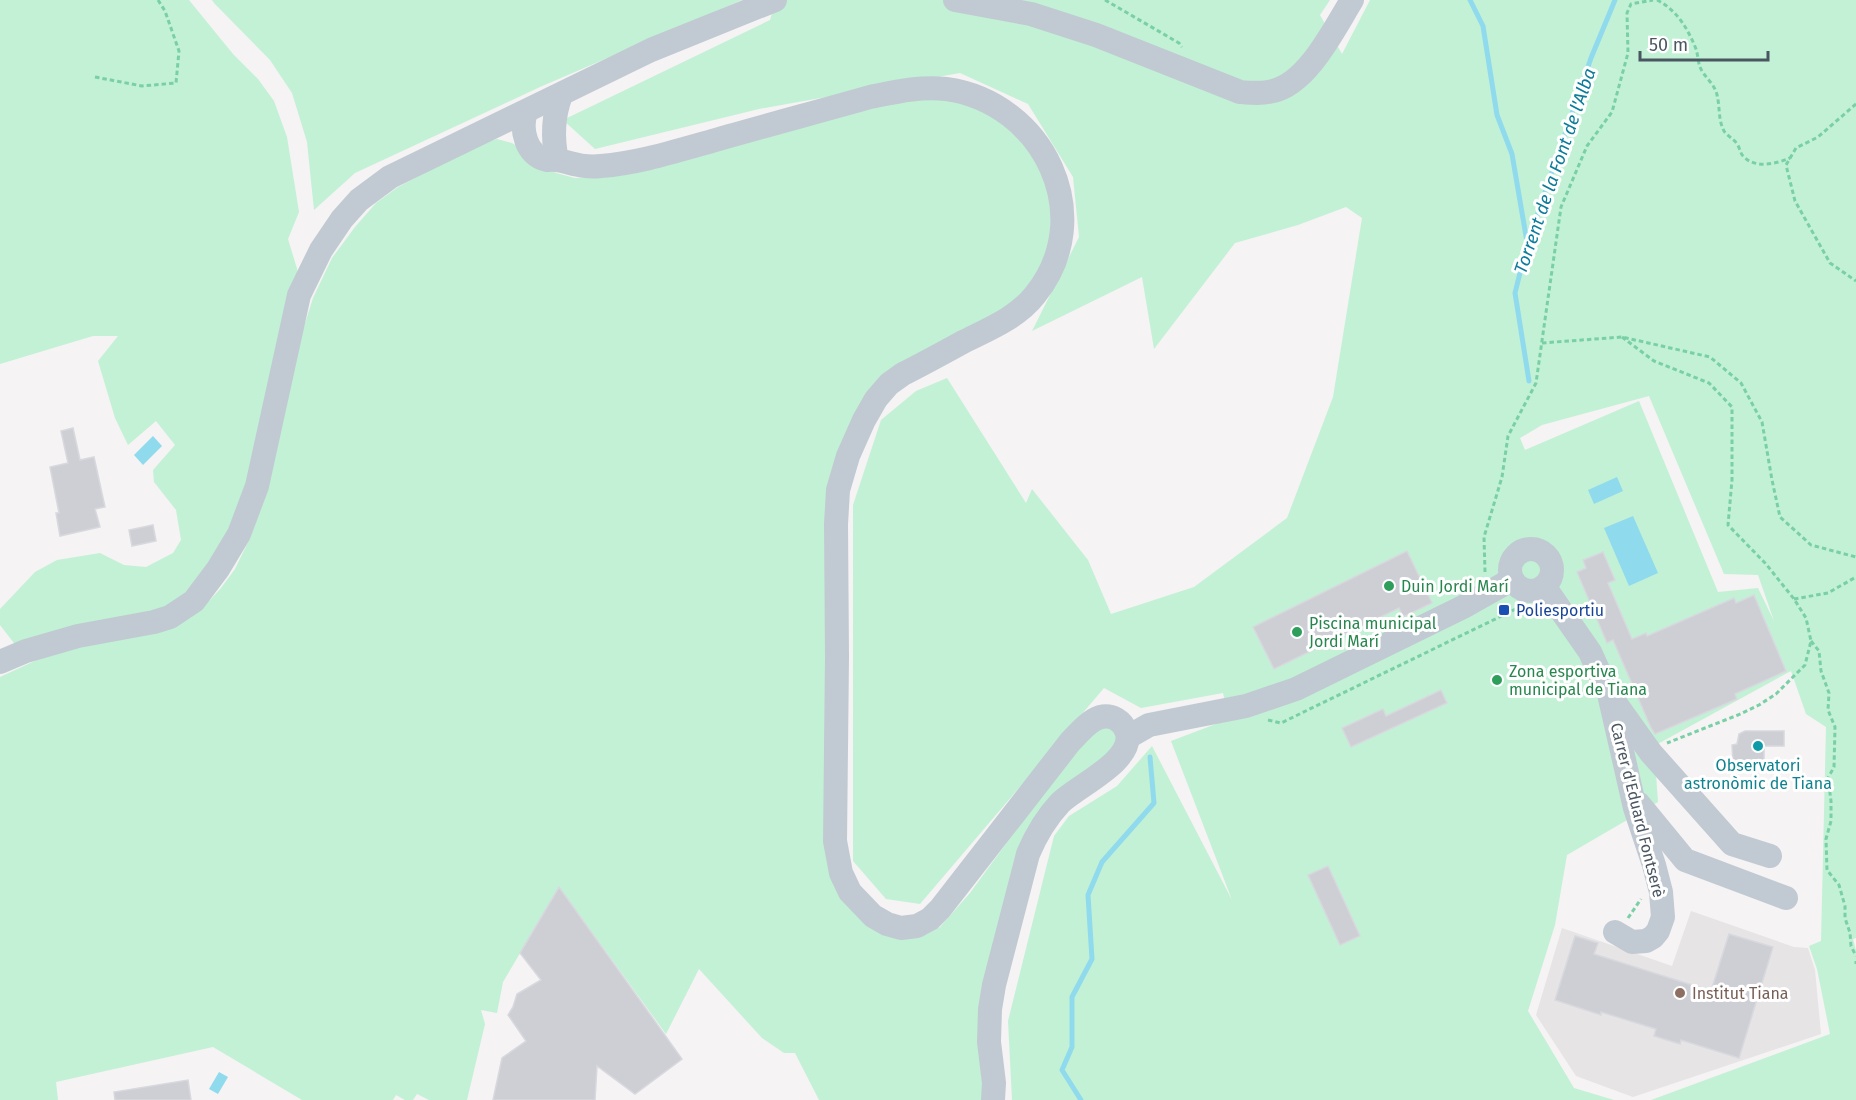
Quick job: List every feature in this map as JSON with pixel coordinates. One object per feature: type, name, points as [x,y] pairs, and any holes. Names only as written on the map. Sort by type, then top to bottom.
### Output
[{"type":"street","points":[[0,662],[26,651],[78,636],[154,622],[170,616],[194,601],[218,569],[239,534],[257,486],[299,295],[321,250],[342,219],[359,200],[390,177],[651,50],[775,0]]},
{"type":"street","points":[[955,0],[1031,14],[1096,35],[1240,92],[1259,93],[1275,91],[1288,85],[1307,70],[1352,0]]},
{"type":"street","points":[[526,112],[523,122],[524,133],[528,145],[536,155],[547,160],[599,167],[626,163],[900,90],[956,91],[986,101],[1014,119],[1047,157],[1054,171],[1063,217],[1062,235],[1048,276],[1035,297],[1007,320],[903,374],[889,384],[876,399],[864,420],[848,456],[838,490],[835,841],[841,873],[850,892],[873,915],[887,924],[901,928],[918,926],[930,919],[1070,742],[1088,724],[1095,719],[1109,717],[1122,724],[1128,737],[1124,750],[1116,761],[1071,794],[1054,810],[1035,836],[1028,854],[994,985],[990,1009],[989,1042],[994,1083],[993,1100]]},
{"type":"street","points":[[557,160],[553,136],[557,105],[561,95]]},
{"type":"street","points":[[526,112],[557,160]]},
{"type":"street","points":[[484,132],[498,132],[528,145]]},
{"type":"street","points":[[1528,548],[1539,549],[1550,559],[1552,574],[1542,598],[1538,590],[1525,590],[1518,587],[1511,577],[1509,569],[1515,555],[1528,548]]},
{"type":"street","points":[[1128,737],[1149,725],[1246,706],[1296,689],[1486,595],[1511,577]]},
{"type":"street","name":"Carrer d'Eduard Fontserè","points":[[1542,598],[1590,652],[1609,694],[1632,795],[1661,892],[1663,917],[1658,931],[1646,941],[1632,942],[1615,932]]},
{"type":"street","points":[[1609,694],[1651,753],[1731,844],[1770,856]]},
{"type":"street","points":[[1632,795],[1685,860],[1786,898]]},
{"type":"path","points":[[95,77],[142,86],[176,83],[179,51],[165,11],[158,0]]},
{"type":"path","points":[[1106,0],[1179,43],[1186,52]]},
{"type":"path","points":[[1486,595],[1484,537],[1502,477],[1508,436],[1536,383],[1561,207],[1587,146],[1612,112],[1628,53],[1627,13],[1631,4],[1655,0],[1666,5],[1676,14],[1689,34],[1700,68],[1717,93],[1718,111],[1724,132],[1737,144],[1741,154],[1750,163],[1766,164],[1790,158]]},
{"type":"path","points":[[1856,104],[1818,137],[1796,148],[1786,165],[1795,201],[1830,263],[1856,281]]},
{"type":"path","points":[[1542,343],[1622,338],[1710,357],[1741,383],[1762,422],[1780,517],[1810,545],[1855,556],[1856,562]]},
{"type":"path","points":[[1622,338],[1654,361],[1709,383],[1732,407],[1732,480],[1728,525],[1766,564],[1794,599],[1806,618],[1811,641],[1805,665],[1776,694],[1738,715],[1678,738],[1651,753]]},
{"type":"path","points":[[1794,599],[1828,593],[1856,577]]},
{"type":"path","points":[[1258,718],[1281,723],[1542,598]]},
{"type":"path","points":[[1811,641],[1819,651],[1821,671],[1830,693],[1828,710],[1835,727],[1834,767],[1828,778],[1831,821],[1826,839],[1827,870],[1839,885],[1845,906],[1851,946],[1856,956]]},
{"type":"shaded area","name":"Institut Tiana","points":[[1691,911],[1794,947],[1808,948],[1815,970],[1821,1034],[1633,1097],[1576,1076],[1536,1015],[1562,928],[1672,966]]},
{"type":"green space","points":[[0,0],[189,0],[233,54],[258,79],[274,101],[287,137],[299,212],[288,239],[298,272],[247,486],[227,543],[191,592],[166,608],[17,647],[0,625],[0,609],[35,572],[57,560],[100,553],[124,565],[146,567],[173,553],[181,540],[176,510],[154,482],[153,470],[175,445],[156,421],[128,445],[115,418],[98,361],[118,336],[93,336],[0,364]]},
{"type":"green space","points":[[212,0],[742,0],[540,87],[355,173],[314,210],[307,142],[292,93],[270,60]]},
{"type":"green space","points":[[776,0],[1330,0],[1320,15],[1342,54],[1370,0],[1856,0],[1856,938],[1853,939],[1856,950],[1856,1100],[1651,1100],[1830,1034],[1817,969],[1809,946],[1821,941],[1826,727],[1806,714],[1791,671],[1654,746],[1658,802],[1567,855],[1555,925],[1528,1011],[1574,1088],[1614,1100],[1012,1100],[1008,1021],[1054,836],[1069,816],[1117,786],[1152,746],[1232,900],[1171,741],[1229,719],[1223,693],[1141,708],[1104,688],[920,904],[886,899],[853,861],[853,505],[881,420],[916,391],[947,378],[1026,503],[1032,489],[1088,560],[1111,614],[1194,587],[1287,518],[1333,397],[1362,218],[1346,207],[1298,225],[1235,243],[1154,349],[1142,277],[1032,331],[1079,237],[1073,177],[1028,104],[960,73],[759,109],[595,149],[563,120],[770,20]],"holes":[[[1649,396],[1724,574],[1758,575],[1774,621],[1758,588],[1718,592],[1639,401],[1525,450],[1520,438],[1542,425]]]},
{"type":"green space","points":[[935,98],[972,105],[1002,120],[1038,159],[1052,205],[1048,256],[1015,304],[898,369],[847,433],[843,894],[925,935],[940,927],[970,893],[1087,733],[1099,725],[1119,730],[1116,749],[1032,833],[986,1100],[819,1100],[795,1053],[784,1053],[762,1038],[699,969],[666,1034],[559,887],[503,982],[497,1013],[481,1010],[485,1024],[467,1100],[429,1100],[417,1094],[413,1100],[405,1100],[396,1095],[393,1100],[302,1100],[213,1047],[56,1082],[58,1100],[0,1100],[0,677],[39,659],[180,622],[210,600],[221,588],[235,569],[251,536],[299,342],[313,298],[332,258],[376,203],[398,187],[482,143],[497,139],[512,143],[556,173],[575,178],[602,177],[884,103]]},
{"type":"water","points":[[153,436],[162,446],[143,465],[134,455]]},
{"type":"water","points":[[1617,477],[1623,491],[1594,504],[1588,490]]},
{"type":"water","points":[[1633,516],[1658,573],[1629,586],[1604,528]]},
{"type":"water","points":[[219,1072],[228,1077],[218,1094],[209,1089]]},
{"type":"building","points":[[73,428],[80,460],[94,457],[105,507],[95,509],[100,527],[60,536],[56,513],[59,513],[50,467],[68,463],[61,431]]},
{"type":"building","points":[[153,525],[156,541],[132,546],[129,530]]},
{"type":"building","points":[[1407,551],[1432,603],[1403,617],[1399,608],[1274,669],[1253,627]]},
{"type":"building","points":[[1603,552],[1615,580],[1608,583],[1632,639],[1646,633],[1647,636],[1734,598],[1736,603],[1754,595],[1786,671],[1735,694],[1737,699],[1655,734],[1613,640],[1607,643],[1577,572],[1586,568],[1583,560]]},
{"type":"building","points":[[1441,690],[1447,703],[1351,747],[1342,728],[1383,709],[1386,716]]},
{"type":"building","name":"Observatori astronòmic de Tiana","points":[[1745,731],[1784,731],[1784,746],[1764,746],[1764,760],[1733,761],[1732,745],[1737,744],[1739,734]]},
{"type":"building","points":[[1328,866],[1360,936],[1340,945],[1308,875]]},
{"type":"building","points":[[559,887],[682,1059],[635,1094],[597,1066],[595,1100],[493,1100],[502,1058],[526,1041],[508,1015],[517,994],[541,980],[520,953]]},
{"type":"building","points":[[1729,934],[1773,947],[1739,1058],[1681,1040],[1680,1044],[1654,1036],[1656,1029],[1555,1000],[1575,936],[1598,943],[1594,954],[1711,991]]},
{"type":"building","points":[[188,1080],[191,1100],[115,1100],[114,1092]]},
{"type":"waterway","points":[[1470,0],[1483,26],[1497,115],[1512,154],[1527,242]]},
{"type":"waterway","name":"Torrent de la Font de l'Alba","points":[[1529,381],[1515,293],[1527,245],[1591,58],[1615,0]]},
{"type":"waterway","points":[[1081,1100],[1062,1070],[1072,1047],[1072,997],[1092,959],[1088,895],[1102,862],[1154,803],[1150,757]]},
{"type":"place","name":"Duin Jordi Marí","points":[[1389,586]]},
{"type":"place","name":"Poliesportiu","points":[[1504,610]]},
{"type":"place","name":"Piscina municipal Jordi Marí","points":[[1297,632]]},
{"type":"place","name":"Zona esportiva municipal de Tiana","points":[[1497,680]]},
{"type":"place","name":"Observatori astronòmic de Tiana","points":[[1758,746]]},
{"type":"place","name":"Institut Tiana","points":[[1680,993]]}]
